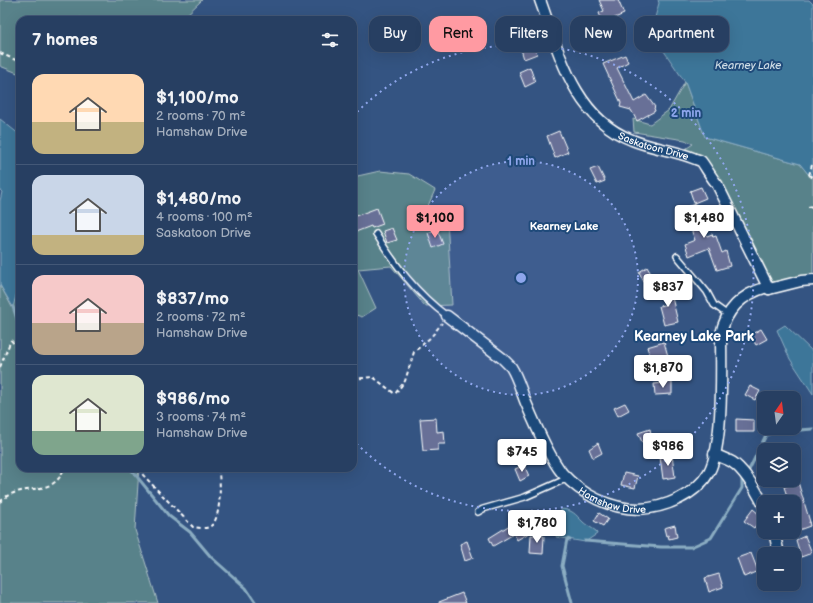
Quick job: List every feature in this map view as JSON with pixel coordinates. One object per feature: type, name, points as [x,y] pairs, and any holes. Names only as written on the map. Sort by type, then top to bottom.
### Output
[{"type":"street","name":"Saskatoon Drive","points":[[540,0],[566,71],[581,99],[600,119],[631,140],[681,152],[701,161],[717,184],[769,289]]},
{"type":"street","name":"Hamshaw Drive","points":[[447,316],[502,358],[511,367],[554,461],[568,478],[584,492],[600,501],[626,508],[654,508],[679,498],[694,488],[709,471],[717,444],[720,397],[721,334],[728,315],[737,302],[746,295],[767,287],[769,289],[801,280],[813,280]]},
{"type":"street","points":[[714,454],[733,462],[744,474],[758,495]]},
{"type":"lane","name":"Hamshaw Drive","points":[[376,234],[390,257],[407,279],[426,300],[447,316]]},
{"type":"lane","points":[[677,256],[707,292],[714,305],[728,315]]},
{"type":"lane","points":[[478,512],[483,509],[525,497],[568,478]]},
{"type":"path","points":[[0,52],[16,60]]},
{"type":"path","points":[[812,165],[809,175],[813,178]]},
{"type":"path","points":[[808,207],[813,206]]},
{"type":"path","points":[[357,379],[374,378],[395,394],[405,381],[414,352],[431,337],[447,316]]},
{"type":"path","points":[[0,367],[11,340],[16,347]]},
{"type":"path","points":[[0,502],[4,497],[20,491],[48,488],[61,476],[62,472]]},
{"type":"path","points":[[141,472],[192,527],[203,529],[213,525],[217,517],[220,498],[218,472]]},
{"type":"green space","points":[[0,0],[202,0],[185,16],[16,16],[16,72],[0,66]]},
{"type":"green space","points":[[685,82],[705,137],[800,164],[809,175],[813,176],[813,280],[769,289],[708,173],[691,157],[681,152],[693,144],[685,140],[634,132],[633,119],[650,124],[669,110]]},
{"type":"green space","points":[[380,171],[409,174],[435,190],[424,215],[447,219],[452,305],[425,306],[391,266],[358,269],[376,308],[362,317],[357,315],[357,176]]},
{"type":"green space","points":[[0,285],[12,307],[16,294],[16,472],[139,472],[135,530],[158,603],[0,603]]},
{"type":"water","name":"Kearney Lake","points":[[658,0],[809,0],[813,4],[813,176],[809,175],[800,164],[705,137],[685,82],[665,52],[729,52],[729,16],[655,16],[659,3]]},
{"type":"water","points":[[0,119],[16,132],[16,296],[13,307],[0,285],[0,201],[2,192],[0,190]]},
{"type":"water","points":[[785,325],[813,352],[813,394],[790,359],[777,330]]},
{"type":"water","points":[[561,509],[574,513],[584,523],[596,531],[597,534],[585,542],[556,537],[562,519]]},
{"type":"building","points":[[599,0],[618,0],[624,14],[619,16],[600,16],[599,13],[604,11]]},
{"type":"building","points":[[522,52],[536,52],[537,54],[524,59]]},
{"type":"building","points":[[625,55],[628,62],[617,68],[634,102],[646,95],[655,107],[655,111],[637,121],[631,110],[620,107],[621,103],[603,64]]},
{"type":"building","points":[[530,67],[535,82],[525,87],[519,72]]},
{"type":"building","points":[[559,131],[568,152],[555,158],[547,136]]},
{"type":"building","points":[[598,167],[605,181],[597,184],[590,170]]},
{"type":"building","points":[[701,187],[706,198],[694,203],[690,191]]},
{"type":"building","points":[[695,204],[707,236],[712,234],[713,237],[716,236],[722,253],[726,251],[730,266],[717,270],[709,248],[689,256],[685,244],[695,240],[683,208]]},
{"type":"building","points":[[377,208],[383,224],[372,228],[371,226],[357,231],[357,216]]},
{"type":"building","points":[[392,228],[397,240],[387,243],[383,231]]},
{"type":"building","points":[[437,229],[443,244],[433,248],[428,233]]},
{"type":"building","points":[[647,267],[653,277],[644,282],[639,272]]},
{"type":"building","points":[[683,279],[690,288],[683,294],[676,285]]},
{"type":"building","points":[[669,285],[678,322],[664,325],[659,306],[668,304],[659,293]]},
{"type":"building","points":[[761,329],[767,339],[756,345],[750,335]]},
{"type":"building","points":[[664,342],[671,367],[655,372],[647,347]]},
{"type":"building","points":[[672,382],[672,394],[655,395],[654,384]]},
{"type":"building","points":[[750,386],[760,391],[757,391],[755,400],[745,395]]},
{"type":"building","points":[[625,403],[629,410],[618,416],[614,408]]},
{"type":"building","points":[[436,418],[437,432],[444,431],[445,444],[438,444],[438,450],[423,451],[420,419]]},
{"type":"building","points":[[736,419],[754,420],[754,432],[736,432]]},
{"type":"building","points":[[650,429],[652,440],[642,442],[638,433]]},
{"type":"building","points":[[598,443],[602,453],[593,458],[589,449]]},
{"type":"building","points":[[672,455],[675,477],[663,479],[660,457]]},
{"type":"building","points":[[524,465],[529,476],[520,481],[515,469]]},
{"type":"building","points":[[624,473],[638,476],[635,488],[621,485]]},
{"type":"building","points":[[784,487],[800,487],[810,526],[801,529],[801,495],[787,495]]},
{"type":"building","points":[[753,509],[757,512],[757,524],[754,528],[744,521]]},
{"type":"building","points":[[599,513],[608,519],[603,526],[594,521]]},
{"type":"building","points":[[518,520],[522,527],[525,525],[529,533],[517,540],[514,534],[493,546],[489,538]]},
{"type":"building","points":[[675,525],[677,537],[669,539],[668,535],[666,536],[664,528]]},
{"type":"building","points":[[531,535],[544,536],[543,554],[530,553]]},
{"type":"building","points":[[805,536],[812,553],[801,557],[801,547],[798,547],[796,540]]},
{"type":"building","points":[[467,541],[473,558],[465,561],[460,544]]},
{"type":"building","points":[[751,553],[757,571],[744,577],[737,558]]},
{"type":"building","points":[[719,574],[723,587],[709,592],[705,578]]},
{"type":"building","points":[[462,593],[466,603],[439,603],[439,602]]},
{"type":"waterway","points":[[13,307],[16,316]]},
{"type":"waterway","points":[[585,541],[661,547],[691,547],[711,538],[742,488],[742,479],[749,470],[766,435],[783,431],[813,429]]},
{"type":"waterway","points":[[133,472],[169,516],[190,532],[211,557],[246,588],[256,603]]},
{"type":"waterway","points":[[570,540],[567,539],[562,566],[572,603]]},
{"type":"district","name":"Kearney Lake","points":[[564,226]]},
{"type":"district","name":"Kearney Lake Park","points":[[694,336]]}]
